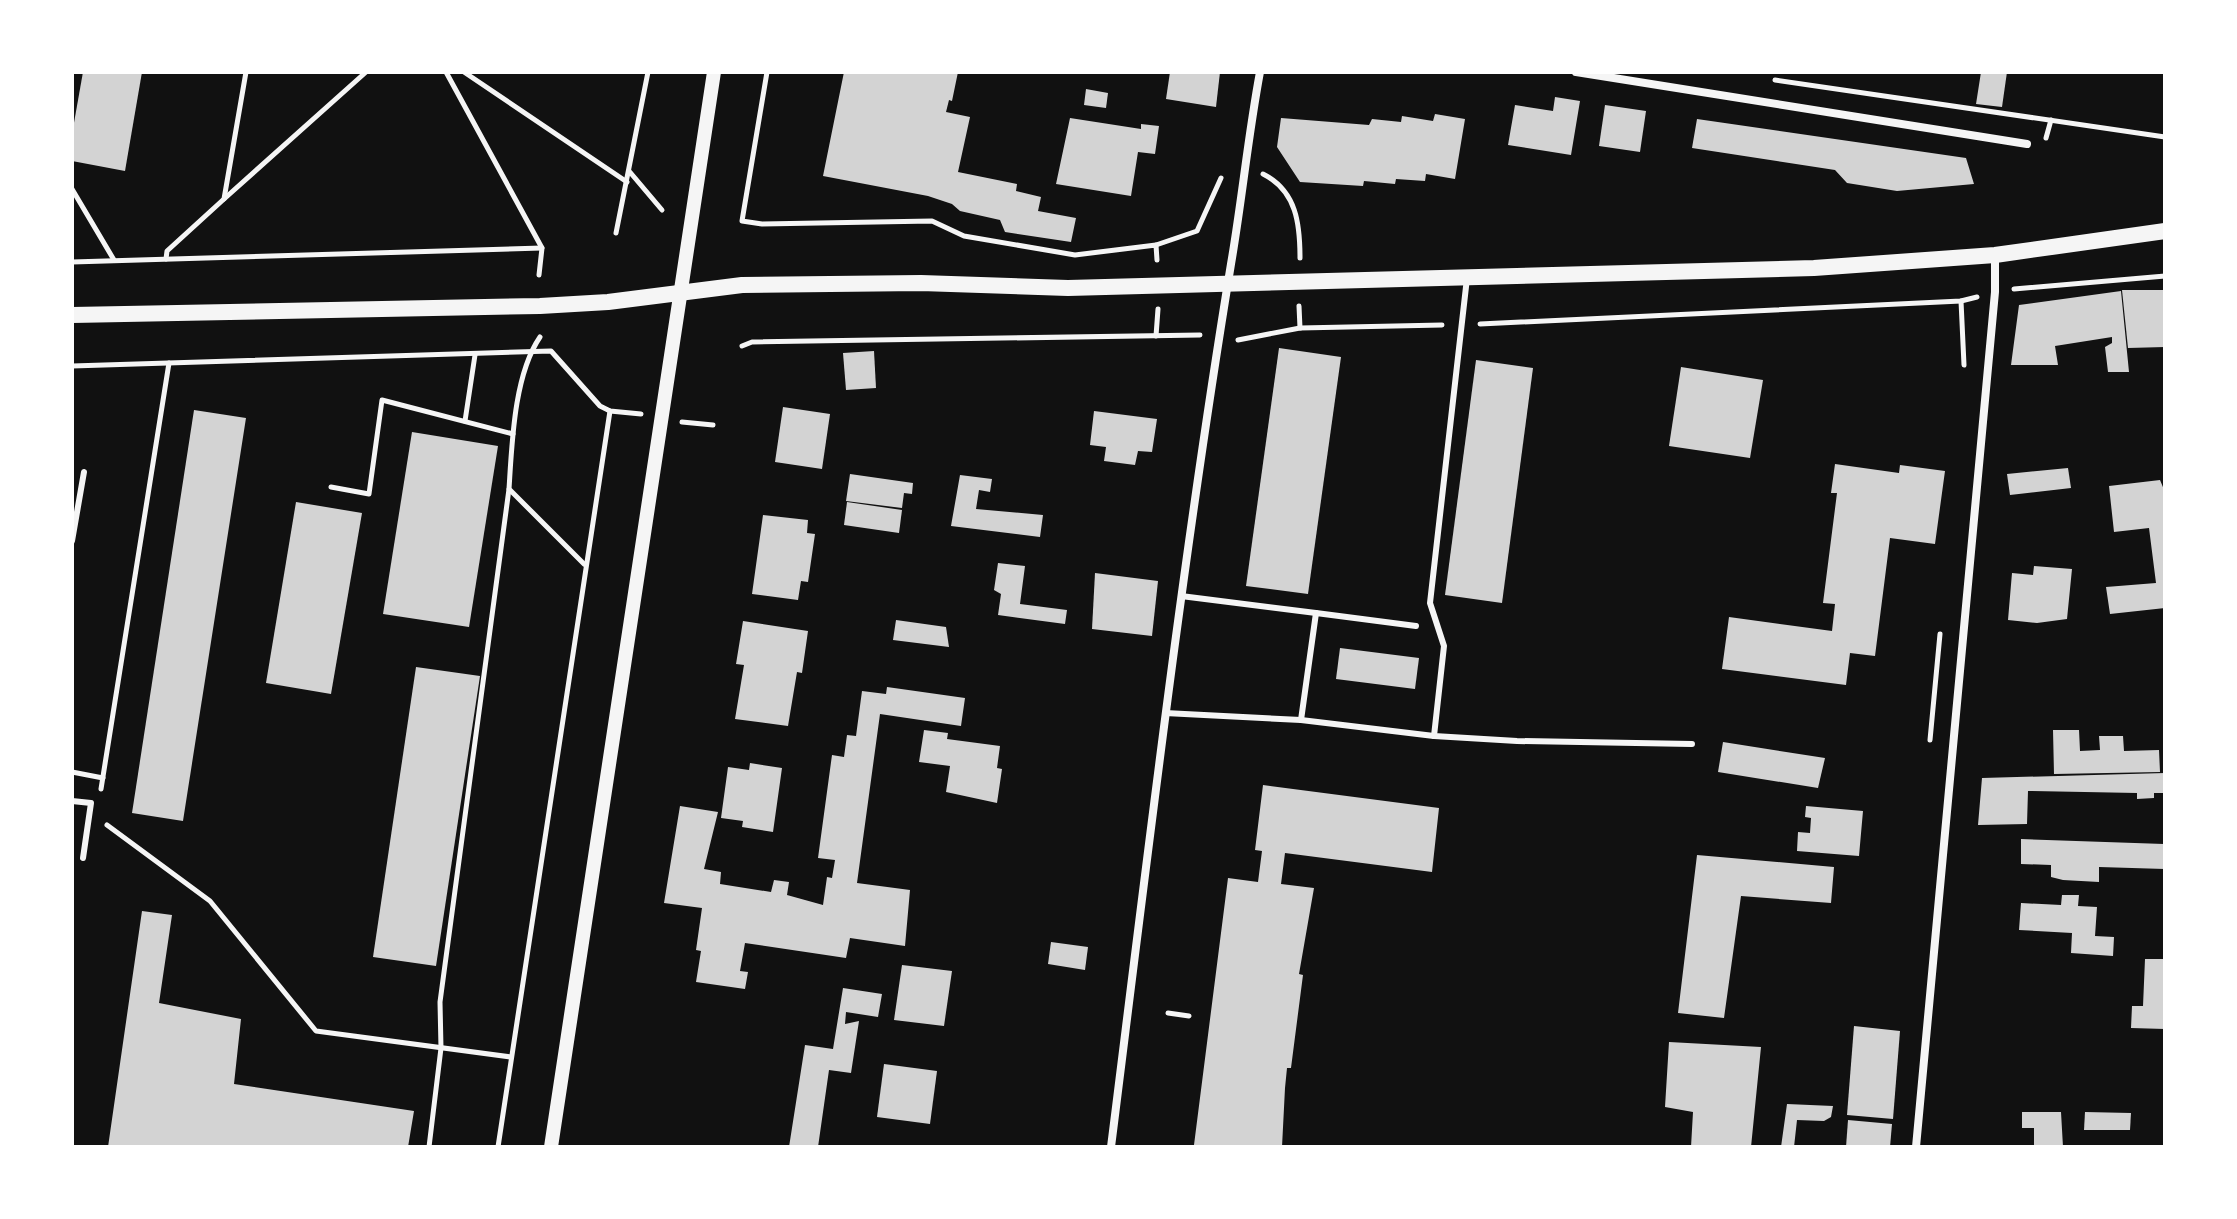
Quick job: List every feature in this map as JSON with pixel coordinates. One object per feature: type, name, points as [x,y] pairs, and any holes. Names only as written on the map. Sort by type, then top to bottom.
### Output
[{"type":"main road","points":[[72,315],[540,306],[797,284],[921,283],[1068,288],[1792,269],[1995,255],[2161,233]]},
{"type":"street","points":[[551,1147],[714,72]]},
{"type":"street","points":[[1111,1147],[1180,596],[1242,170],[1260,72]]},
{"type":"street","points":[[1576,72],[2027,144]]},
{"type":"street","points":[[1916,1147],[1994,308],[1995,255]]},
{"type":"lane","points":[[1434,736],[1444,646],[1430,603],[1467,278]]},
{"type":"lane","points":[[72,541],[84,472]]},
{"type":"lane","points":[[1180,596],[1416,626]]},
{"type":"lane","points":[[1301,720],[1316,613]]},
{"type":"lane","points":[[1165,713],[1301,720],[1434,736],[1692,744]]},
{"type":"lane","points":[[72,801],[91,803],[83,858]]},
{"type":"path","points":[[224,199],[246,72]]},
{"type":"path","points":[[166,259],[167,251],[366,72]]},
{"type":"path","points":[[446,72],[542,248],[539,275]]},
{"type":"path","points":[[464,72],[627,182]]},
{"type":"path","points":[[616,233],[648,72]]},
{"type":"path","points":[[767,72],[742,221],[762,224],[932,221],[964,236],[1007,246],[1075,255],[1156,245],[1197,231],[1205,221],[1216,186],[1225,173],[1242,170],[1266,175],[1292,203],[1300,225],[1300,260]]},
{"type":"path","points":[[1769,79],[2165,137]]},
{"type":"path","points":[[629,171],[662,210]]},
{"type":"path","points":[[72,189],[115,261]]},
{"type":"path","points":[[1156,245],[1157,260]]},
{"type":"path","points":[[72,262],[542,248]]},
{"type":"path","points":[[2025,286],[2165,276]]},
{"type":"path","points":[[1239,340],[1300,328],[1463,325],[1961,301]]},
{"type":"path","points":[[1299,305],[1300,328]]},
{"type":"path","points":[[1156,336],[1158,309]]},
{"type":"path","points":[[742,346],[752,342],[1193,334]]},
{"type":"path","points":[[429,1147],[441,1048],[440,1002],[509,489],[513,434],[529,353],[540,337]]},
{"type":"path","points":[[72,366],[551,351],[600,406],[610,411],[637,414]]},
{"type":"path","points":[[465,421],[475,354]]},
{"type":"path","points":[[99,804],[169,363]]},
{"type":"path","points":[[331,487],[369,494],[382,400],[513,434]]},
{"type":"path","points":[[498,1147],[610,411]]},
{"type":"path","points":[[684,422],[713,425]]},
{"type":"path","points":[[509,489],[585,564]]},
{"type":"path","points":[[72,772],[103,778]]},
{"type":"path","points":[[96,818],[210,901],[316,1031],[511,1057]]},
{"type":"path","points":[[1168,1013],[1189,1016]]},
{"type":"building","points":[[83,72],[142,72],[125,171],[72,161],[72,134]]},
{"type":"building","points":[[844,72],[958,72],[952,101],[949,100],[946,112],[970,117],[958,172],[1017,184],[1016,191],[1041,197],[1038,211],[1076,218],[1071,242],[1005,232],[1000,220],[960,211],[952,204],[928,196],[823,176]]},
{"type":"building","points":[[1170,72],[1220,72],[1216,107],[1166,99]]},
{"type":"building","points":[[1981,72],[2007,72],[2002,107],[1976,104]]},
{"type":"building","points":[[1086,89],[1108,93],[1106,108],[1084,105]]},
{"type":"building","points":[[1555,97],[1580,101],[1571,155],[1508,145],[1515,105],[1553,111]]},
{"type":"building","points":[[1605,105],[1646,111],[1640,152],[1599,146]]},
{"type":"building","points":[[1435,114],[1465,119],[1455,179],[1426,174],[1425,181],[1396,179],[1395,184],[1364,181],[1363,186],[1300,182],[1277,147],[1281,118],[1369,125],[1372,119],[1401,122],[1402,116],[1433,121]]},
{"type":"building","points":[[1070,118],[1141,129],[1141,124],[1159,126],[1155,154],[1138,152],[1131,196],[1056,184]]},
{"type":"building","points":[[1697,119],[1966,158],[1974,184],[1897,191],[1847,183],[1835,170],[1692,148]]},
{"type":"building","points":[[2122,290],[2165,290],[2165,347],[2128,348]]},
{"type":"building","points":[[2121,291],[2129,372],[2108,372],[2105,347],[2112,343],[2112,337],[2055,346],[2058,365],[2011,365],[2019,305]]},
{"type":"building","points":[[1279,348],[1341,357],[1308,594],[1246,586]]},
{"type":"building","points":[[874,351],[876,388],[846,390],[843,353]]},
{"type":"building","points":[[1476,360],[1533,368],[1502,603],[1445,595]]},
{"type":"building","points":[[1681,367],[1763,380],[1750,458],[1669,446]]},
{"type":"building","points":[[783,407],[830,414],[822,469],[775,462]]},
{"type":"building","points":[[194,410],[246,418],[183,821],[132,813]]},
{"type":"building","points":[[1094,411],[1157,419],[1152,452],[1138,451],[1135,465],[1104,461],[1106,447],[1090,445]]},
{"type":"building","points":[[412,432],[498,446],[469,627],[383,614]]},
{"type":"building","points":[[1835,464],[1899,473],[1900,465],[1945,471],[1935,544],[1890,538],[1875,656],[1850,653],[1846,685],[1722,669],[1729,617],[1832,631],[1835,604],[1823,603],[1837,493],[1831,493]]},
{"type":"building","points":[[2068,468],[2071,488],[2010,495],[2007,474]]},
{"type":"building","points":[[850,474],[913,483],[912,494],[904,493],[902,508],[846,501]]},
{"type":"building","points":[[960,475],[992,479],[990,492],[979,490],[976,509],[1043,515],[1040,537],[951,526]]},
{"type":"building","points":[[2160,480],[2165,492],[2165,608],[2110,614],[2106,587],[2156,583],[2149,528],[2114,532],[2109,486]]},
{"type":"building","points":[[296,502],[362,513],[331,694],[266,683]]},
{"type":"building","points":[[847,502],[902,510],[899,533],[844,525]]},
{"type":"building","points":[[763,515],[808,520],[807,533],[815,534],[808,582],[801,581],[798,600],[752,594]]},
{"type":"building","points":[[998,563],[1025,566],[1020,604],[1067,610],[1065,624],[998,615],[1001,594],[994,590]]},
{"type":"building","points":[[2034,566],[2072,569],[2067,619],[2037,623],[2008,620],[2012,573],[2033,575]]},
{"type":"building","points":[[1095,573],[1158,581],[1152,636],[1092,629]]},
{"type":"building","points":[[896,620],[946,627],[949,647],[893,640]]},
{"type":"building","points":[[743,621],[808,631],[802,673],[797,672],[788,726],[735,719],[744,665],[736,664]]},
{"type":"building","points":[[1340,648],[1419,658],[1415,689],[1336,679]]},
{"type":"building","points":[[416,667],[480,676],[436,966],[373,957]]},
{"type":"building","points":[[887,687],[965,698],[961,726],[880,714],[857,883],[910,890],[905,946],[850,938],[846,958],[745,943],[740,971],[748,972],[745,989],[696,982],[701,951],[696,950],[702,908],[664,903],[680,806],[718,812],[704,869],[721,872],[720,884],[771,892],[774,880],[789,882],[787,895],[823,905],[827,877],[832,878],[835,860],[818,858],[832,755],[844,757],[847,735],[856,736],[862,691],[886,694]]},
{"type":"building","points":[[924,730],[948,733],[947,739],[1000,746],[997,768],[1002,769],[997,803],[946,792],[950,766],[919,762]]},
{"type":"building","points":[[2053,730],[2079,730],[2080,751],[2100,750],[2099,736],[2123,736],[2124,751],[2159,750],[2160,772],[2054,774]]},
{"type":"building","points":[[1723,742],[1825,758],[1818,788],[1718,772]]},
{"type":"building","points":[[750,763],[782,768],[773,832],[742,827],[743,821],[721,818],[728,767],[749,770]]},
{"type":"building","points":[[2165,773],[2165,793],[2154,793],[2154,798],[2137,799],[2137,793],[2028,791],[2027,824],[1978,825],[1982,778]]},
{"type":"building","points":[[1263,785],[1439,808],[1432,872],[1285,853],[1281,884],[1314,888],[1299,974],[1303,975],[1291,1068],[1287,1068],[1282,1147],[1194,1145],[1228,878],[1258,882],[1262,851],[1255,850]]},
{"type":"building","points":[[1806,806],[1863,811],[1859,856],[1797,851],[1798,832],[1810,833],[1811,818],[1805,817]]},
{"type":"building","points":[[2021,839],[2164,844],[2165,869],[2099,867],[2099,882],[2063,880],[2051,877],[2051,865],[2021,864]]},
{"type":"building","points":[[1697,855],[1834,867],[1831,903],[1741,896],[1724,1018],[1678,1013]]},
{"type":"building","points":[[2062,895],[2079,895],[2078,906],[2097,907],[2095,936],[2114,937],[2113,956],[2071,953],[2072,933],[2019,930],[2021,903],[2061,905]]},
{"type":"building","points":[[142,911],[172,915],[159,1003],[241,1019],[234,1084],[414,1111],[408,1147],[108,1147]]},
{"type":"building","points":[[1051,942],[1088,947],[1085,970],[1048,964]]},
{"type":"building","points":[[2145,959],[2165,959],[2165,1029],[2131,1028],[2132,1006],[2143,1006]]},
{"type":"building","points":[[902,965],[952,971],[944,1026],[894,1020]]},
{"type":"building","points":[[843,988],[882,994],[878,1017],[846,1012],[845,1024],[859,1021],[851,1073],[829,1070],[818,1147],[789,1147],[805,1045],[833,1049]]},
{"type":"building","points":[[1854,1026],[1900,1031],[1893,1119],[1847,1115]]},
{"type":"building","points":[[1669,1042],[1761,1047],[1751,1147],[1691,1147],[1693,1112],[1665,1107]]},
{"type":"building","points":[[884,1064],[937,1071],[930,1124],[877,1117]]},
{"type":"building","points":[[1787,1104],[1833,1106],[1831,1117],[1824,1121],[1797,1120],[1794,1147],[1781,1147]]},
{"type":"building","points":[[2022,1112],[2061,1112],[2063,1147],[2034,1147],[2034,1128],[2022,1128]]},
{"type":"building","points":[[2085,1112],[2131,1113],[2130,1130],[2084,1130]]},
{"type":"building","points":[[1848,1120],[1892,1124],[1890,1147],[1846,1147]]}]
